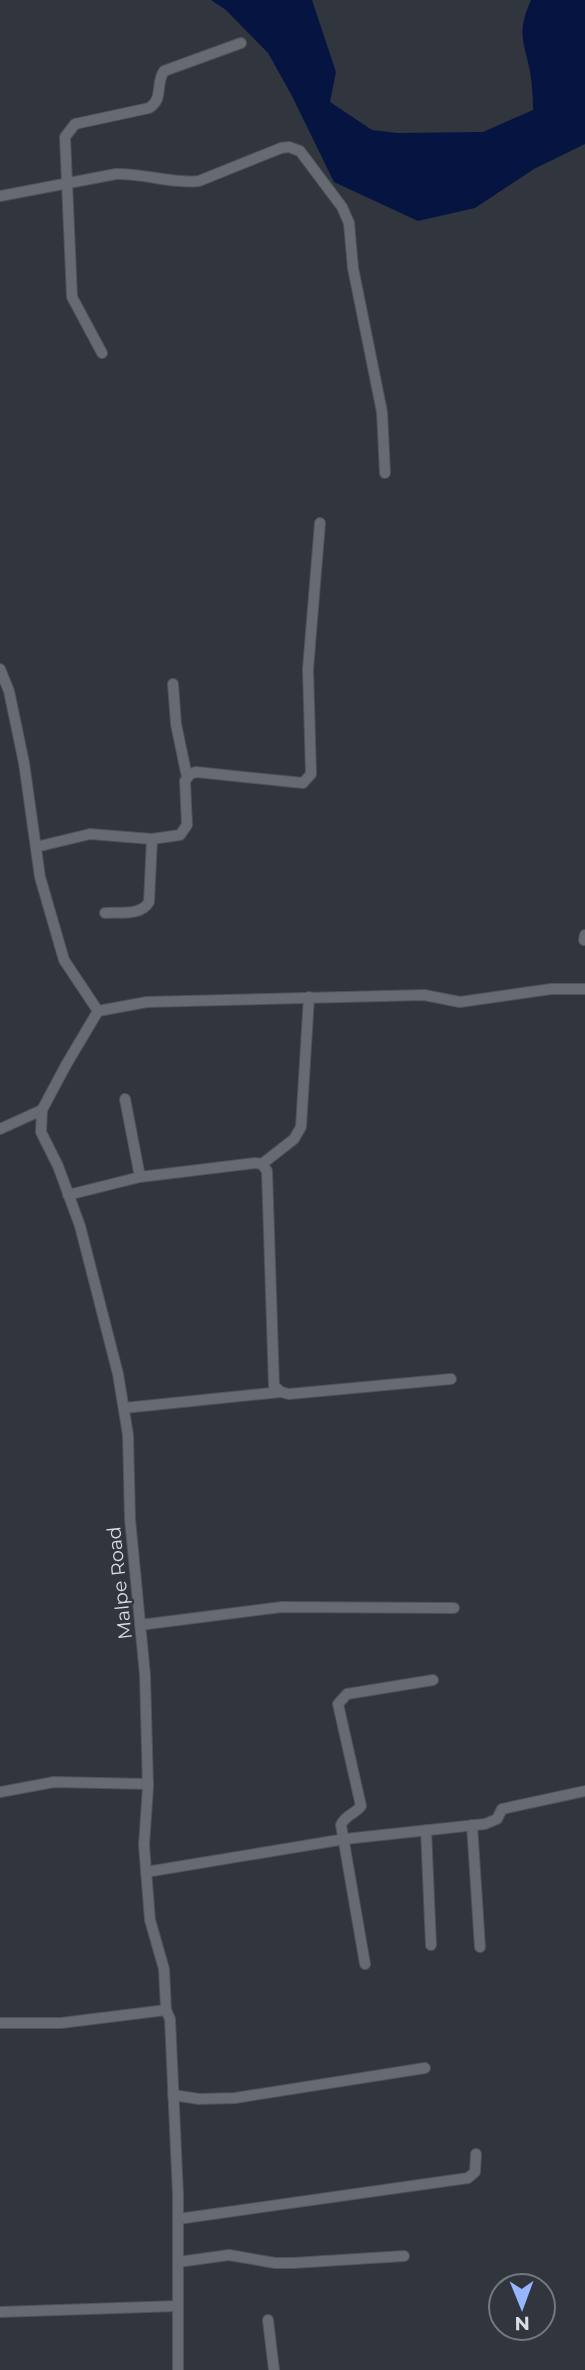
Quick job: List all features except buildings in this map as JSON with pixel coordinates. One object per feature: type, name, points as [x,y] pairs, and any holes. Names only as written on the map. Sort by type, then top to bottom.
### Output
[{"type":"street","points":[[102,353],[72,297],[65,137],[75,124],[149,108],[156,104],[159,98],[159,80],[164,71],[241,43]]},
{"type":"street","points":[[0,196],[129,173],[186,183],[199,181],[281,148],[289,147],[300,151],[342,207],[349,223],[353,268],[382,412],[385,473]]},
{"type":"street","points":[[187,777],[196,772],[303,783],[309,780],[312,774],[308,669],[320,523]]},
{"type":"street","points":[[0,669],[9,691],[24,763],[40,877],[64,960],[98,1012]]},
{"type":"street","points":[[36,847],[90,834],[152,839],[172,838],[184,831],[187,825],[187,777],[176,723],[173,684]]},
{"type":"street","points":[[105,913],[139,911],[146,908],[149,902],[152,839]]},
{"type":"street","points":[[0,1129],[43,1110],[98,1012],[147,1002],[424,995],[460,1002],[551,989],[585,989]]},
{"type":"street","points":[[68,1195],[140,1177],[262,1164],[294,1139],[301,1127],[309,997]]},
{"type":"street","points":[[125,1099],[140,1177]]},
{"type":"street","name":"Malpe Road","points":[[43,1110],[41,1132],[80,1226],[118,1374],[128,1435],[130,1519],[145,1675],[148,1784],[144,1845],[150,1920],[164,1969],[166,2010],[170,2019],[178,2219],[178,2370]]},
{"type":"street","points":[[262,1164],[267,1171],[274,1386],[281,1392]]},
{"type":"street","points":[[124,1408],[281,1392],[289,1394],[451,1380]]},
{"type":"street","points":[[140,1625],[282,1607],[454,1608]]},
{"type":"street","points":[[365,1964],[341,1825],[342,1821],[361,1806],[338,1704],[347,1694],[433,1681]]},
{"type":"street","points":[[0,1792],[54,1782],[148,1784]]},
{"type":"street","points":[[146,1872],[345,1839],[485,1824],[497,1819],[502,1809],[585,1791]]},
{"type":"street","points":[[472,1825],[480,1947]]},
{"type":"street","points":[[426,1830],[431,1945]]},
{"type":"street","points":[[0,2023],[61,2023],[166,2010]]},
{"type":"street","points":[[173,2095],[199,2099],[235,2098],[425,2068]]},
{"type":"street","points":[[178,2219],[468,2178],[475,2172],[476,2154]]},
{"type":"street","points":[[178,2262],[229,2255],[275,2263],[404,2256]]},
{"type":"street","points":[[0,2312],[177,2306]]},
{"type":"street","points":[[268,2320],[274,2370]]},
{"type":"shaded area","points":[[211,0],[312,0],[336,72],[330,102],[372,130],[397,133],[483,132],[533,110],[531,76],[523,36],[524,20],[531,0],[585,0],[585,144],[534,169],[475,208],[418,221],[334,182],[268,53],[226,10]]}]
